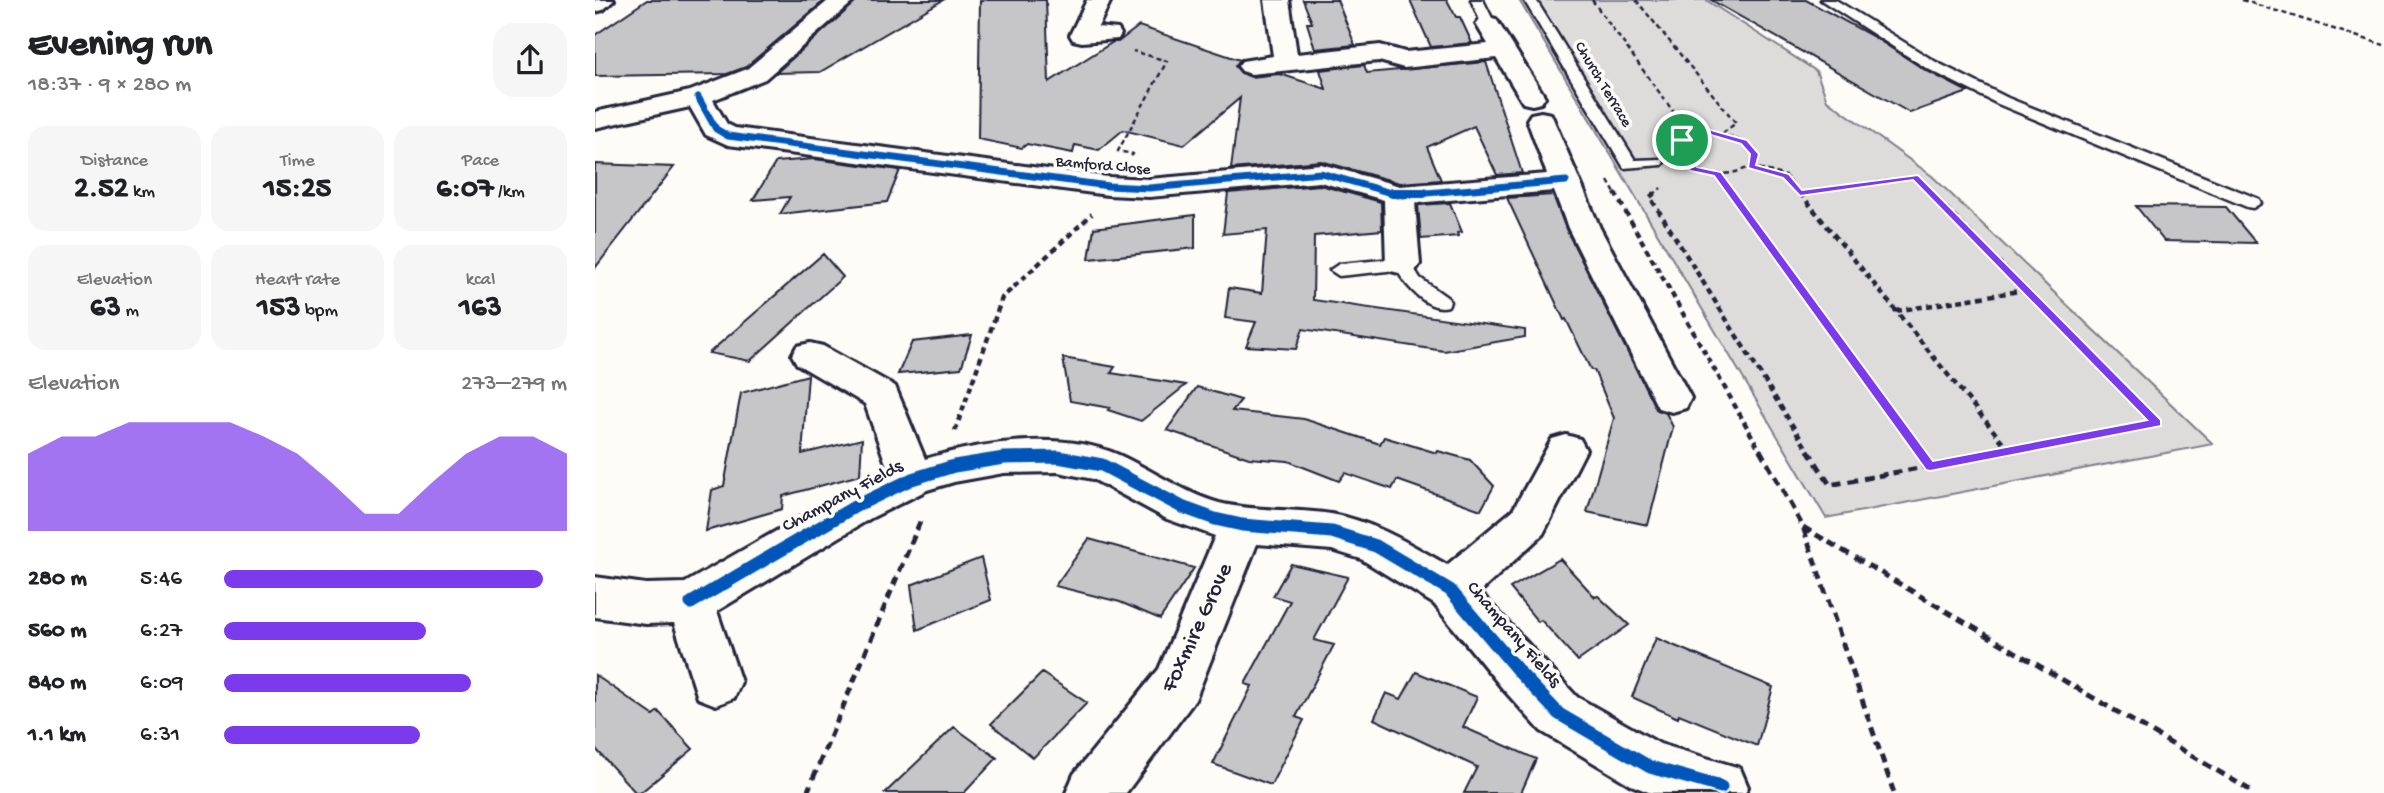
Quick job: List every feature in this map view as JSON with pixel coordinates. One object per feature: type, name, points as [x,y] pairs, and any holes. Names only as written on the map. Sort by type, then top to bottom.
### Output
[{"type":"street","points":[[595,5],[602,0]]},
{"type":"street","points":[[595,120],[698,97],[756,74],[843,0]]},
{"type":"street","points":[[1099,0],[1082,35],[1109,34]]},
{"type":"street","points":[[1277,0],[1286,62]]},
{"type":"street","points":[[1488,24],[1537,109],[1584,229],[1672,398]]},
{"type":"street","points":[[1251,66],[1380,53],[1404,60],[1503,50]]},
{"type":"street","name":"Bamford Close","points":[[698,97],[716,129],[728,136],[1108,186],[1149,188],[1321,173],[1399,195],[1566,181]]},
{"type":"street","name":"Bamford Close","points":[[1108,186],[1131,156]]},
{"type":"street","points":[[1399,195],[1403,264]]},
{"type":"street","name":"Champany Fields","points":[[810,355],[881,396],[912,478]]},
{"type":"street","points":[[1450,590],[1528,522],[1566,450]]},
{"type":"street","name":"Champany Fields","points":[[595,597],[646,604],[691,603],[856,506],[912,478],[954,466],[1004,458],[1058,457],[1102,465],[1182,507],[1215,519],[1242,525],[1332,532],[1376,547],[1450,590],[1520,673],[1559,714],[1645,780],[1721,787]]},
{"type":"street","name":"Foxmire Grove","points":[[1093,793],[1177,684],[1242,525]]},
{"type":"street","points":[[691,603],[716,682]]},
{"type":"lane","points":[[1476,0],[1488,24]]},
{"type":"lane","name":"Church Terrace","points":[[1529,0],[1630,165],[1656,162]]},
{"type":"lane","points":[[1827,0],[1931,65],[2003,101],[2253,203]]},
{"type":"lane","points":[[1339,270],[1403,264],[1413,282],[1441,302]]},
{"type":"path","points":[[1592,0],[1691,136]]},
{"type":"path","points":[[1636,0],[1737,123],[1722,134]]},
{"type":"path","points":[[2242,0],[2384,45]]},
{"type":"path","points":[[1109,34],[1105,43],[1167,61],[1118,151],[1133,154],[1131,156]]},
{"type":"path","points":[[1751,166],[1755,154],[1751,147],[1722,134],[1691,136],[1677,145],[1679,158],[1694,169],[1731,174],[1751,166],[1786,176],[2010,451]]},
{"type":"path","points":[[1656,162],[1669,181],[1650,197],[1830,485],[2157,423],[1915,177],[1800,193]]},
{"type":"path","points":[[1717,174],[1930,466]]},
{"type":"path","points":[[1607,180],[1803,527],[1894,793]]},
{"type":"path","points":[[1896,312],[2026,290]]},
{"type":"path","points":[[1803,527],[2255,793]]},
{"type":"shaded area","points":[[1519,0],[1706,0],[1816,71],[1827,100],[1932,176],[2213,444],[1826,518]]},
{"type":"building","points":[[647,0],[825,0],[746,67],[727,74],[595,76],[595,35]]},
{"type":"building","points":[[858,0],[943,0],[820,72],[776,73]]},
{"type":"building","points":[[980,0],[1046,0],[1049,82],[1113,42],[1118,42],[1139,26],[1240,60],[1235,66],[1241,73],[1251,77],[1280,74],[1326,89],[1320,70],[1364,65],[1367,73],[1486,62],[1522,173],[1497,175],[1474,126],[1427,147],[1441,180],[1400,183],[1321,161],[1231,169],[1240,98],[1184,145],[1123,130],[1099,150],[1075,145],[1073,153],[1027,144],[1022,148],[978,139]]},
{"type":"building","points":[[1303,0],[1337,0],[1355,45],[1315,49],[1307,23],[1312,23]]},
{"type":"building","points":[[1410,0],[1447,0],[1456,17],[1460,17],[1472,43],[1431,47]]},
{"type":"building","points":[[1711,0],[1806,0],[1874,37],[1925,70],[1968,92],[1910,113]]},
{"type":"building","points":[[814,159],[900,170],[887,202],[780,214],[790,197],[753,200],[776,162]]},
{"type":"building","points":[[595,164],[674,167],[595,268]]},
{"type":"building","points":[[1320,185],[1381,202],[1382,230],[1314,236],[1313,300],[1525,330],[1525,337],[1444,351],[1303,329],[1296,349],[1246,346],[1256,322],[1225,318],[1229,288],[1262,293],[1267,230],[1223,234],[1228,193]]},
{"type":"building","points":[[1553,195],[1566,229],[1656,409],[1666,413],[1673,427],[1648,525],[1587,512],[1614,418],[1594,370],[1591,370],[1566,319],[1564,320],[1507,198]]},
{"type":"building","points":[[1450,203],[1462,232],[1457,233],[1458,236],[1421,239],[1418,205]]},
{"type":"building","points":[[2136,206],[2226,207],[2256,243],[2164,241]]},
{"type":"building","points":[[1195,215],[1195,248],[1089,259],[1094,228]]},
{"type":"building","points":[[823,254],[843,277],[750,361],[709,353]]},
{"type":"building","points":[[972,335],[961,368],[898,374],[912,342]]},
{"type":"building","points":[[1063,358],[1115,367],[1111,373],[1186,385],[1141,421],[1108,410],[1110,408],[1070,401]]},
{"type":"building","points":[[808,375],[802,454],[862,439],[860,475],[783,496],[782,509],[706,531],[712,490],[724,486],[741,393]]},
{"type":"building","points":[[1197,387],[1241,400],[1232,411],[1304,419],[1380,444],[1384,437],[1470,460],[1494,486],[1481,510],[1397,480],[1392,489],[1345,473],[1339,481],[1288,461],[1249,458],[1167,430]]},
{"type":"building","points":[[1089,539],[1194,568],[1160,619],[1120,602],[1055,586]]},
{"type":"building","points":[[981,558],[991,600],[917,630],[911,585]]},
{"type":"building","points":[[1560,559],[1595,597],[1598,596],[1629,625],[1578,661],[1541,620],[1538,622],[1510,588]]},
{"type":"building","points":[[1291,564],[1348,577],[1314,640],[1334,645],[1296,717],[1304,720],[1271,785],[1213,764],[1252,686],[1245,684],[1290,601],[1273,596]]},
{"type":"building","points":[[1656,638],[1773,687],[1757,746],[1679,714],[1678,718],[1632,697]]},
{"type":"building","points":[[1416,672],[1477,697],[1463,727],[1536,759],[1521,793],[1464,793],[1477,767],[1374,719],[1386,693],[1401,699]]},
{"type":"building","points":[[1042,673],[1087,703],[1033,758],[991,724]]},
{"type":"building","points":[[595,675],[653,715],[658,711],[693,749],[640,793],[636,793],[595,748]]},
{"type":"building","points":[[954,727],[997,758],[964,793],[885,793]]},
{"type":"cycle path","points":[[698,97],[716,129],[728,136],[1108,186],[1149,188],[1321,173],[1399,195],[1566,181]]},
{"type":"cycle path","points":[[691,603],[856,506],[912,479],[954,466],[1004,458],[1058,457],[1102,465],[1182,507],[1215,519],[1242,525],[1332,532],[1376,546],[1450,590],[1520,673],[1559,714],[1650,767],[1721,787]]},
{"type":"route","points":[[1711,133],[1734,137],[1751,147],[1755,160],[1751,166],[1786,176],[1800,193],[1915,177],[2157,423],[1930,466],[1717,174],[1694,169],[1679,158],[1677,145],[1682,140],[1711,133]]}]
